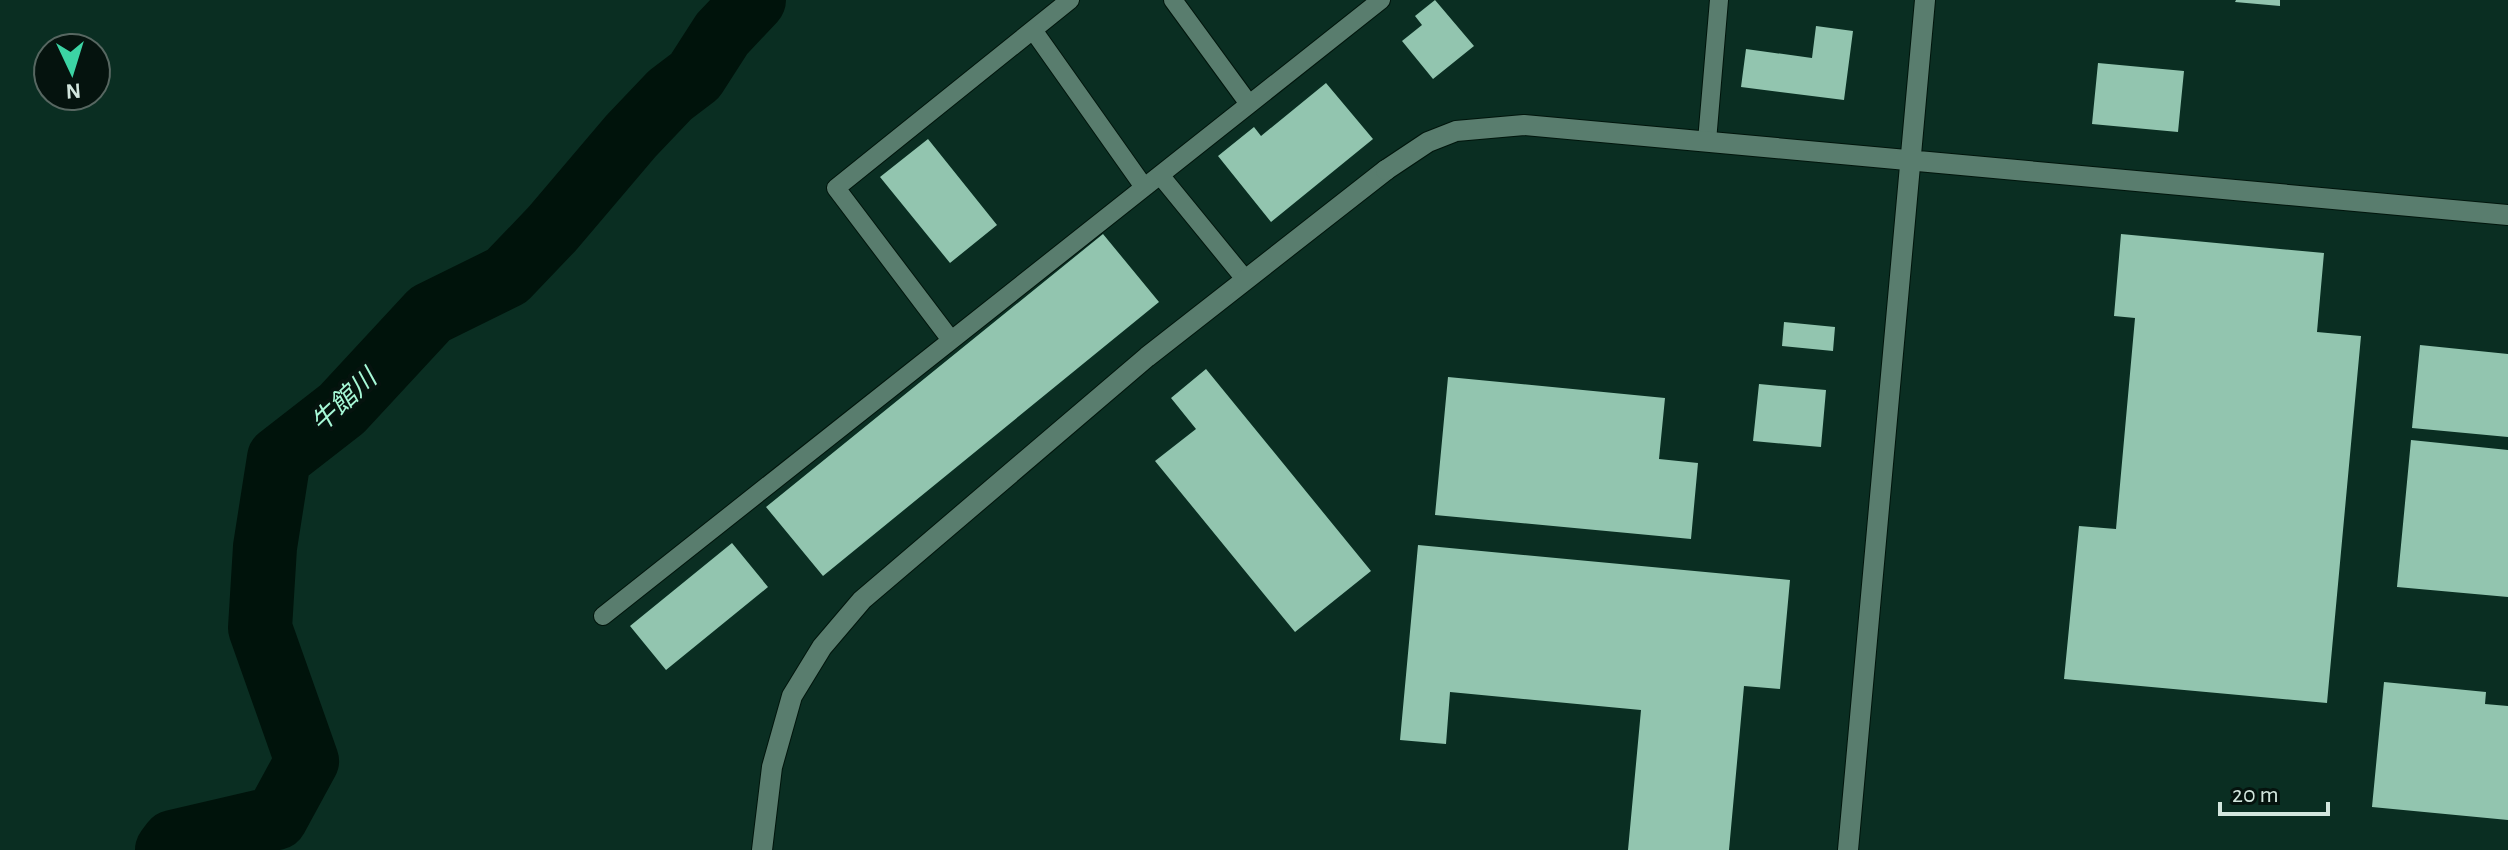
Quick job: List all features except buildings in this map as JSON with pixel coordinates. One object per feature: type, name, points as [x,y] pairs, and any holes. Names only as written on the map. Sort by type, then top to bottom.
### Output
[{"type":"street","points":[[1848,850],[1925,0]]},
{"type":"street","points":[[762,850],[772,767],[792,696],[822,647],[862,600],[1147,357],[1245,279],[1386,170],[1428,142],[1456,131],[1493,126],[1543,126],[2508,215]]},
{"type":"lane","points":[[951,340],[836,188],[1070,0]]},
{"type":"lane","points":[[1173,0],[1249,104]]},
{"type":"lane","points":[[603,616],[1381,0]]},
{"type":"lane","points":[[1707,141],[1719,0]]},
{"type":"lane","points":[[1033,30],[1144,187]]},
{"type":"lane","points":[[1160,175],[1245,279]]},
{"type":"waterway","name":"牛館川","points":[[167,850],[173,842],[276,818],[307,761],[260,628],[265,547],[279,458],[342,409],[430,314],[507,276],[552,229],[631,136],[670,95],[695,76],[722,34],[754,0]]}]
